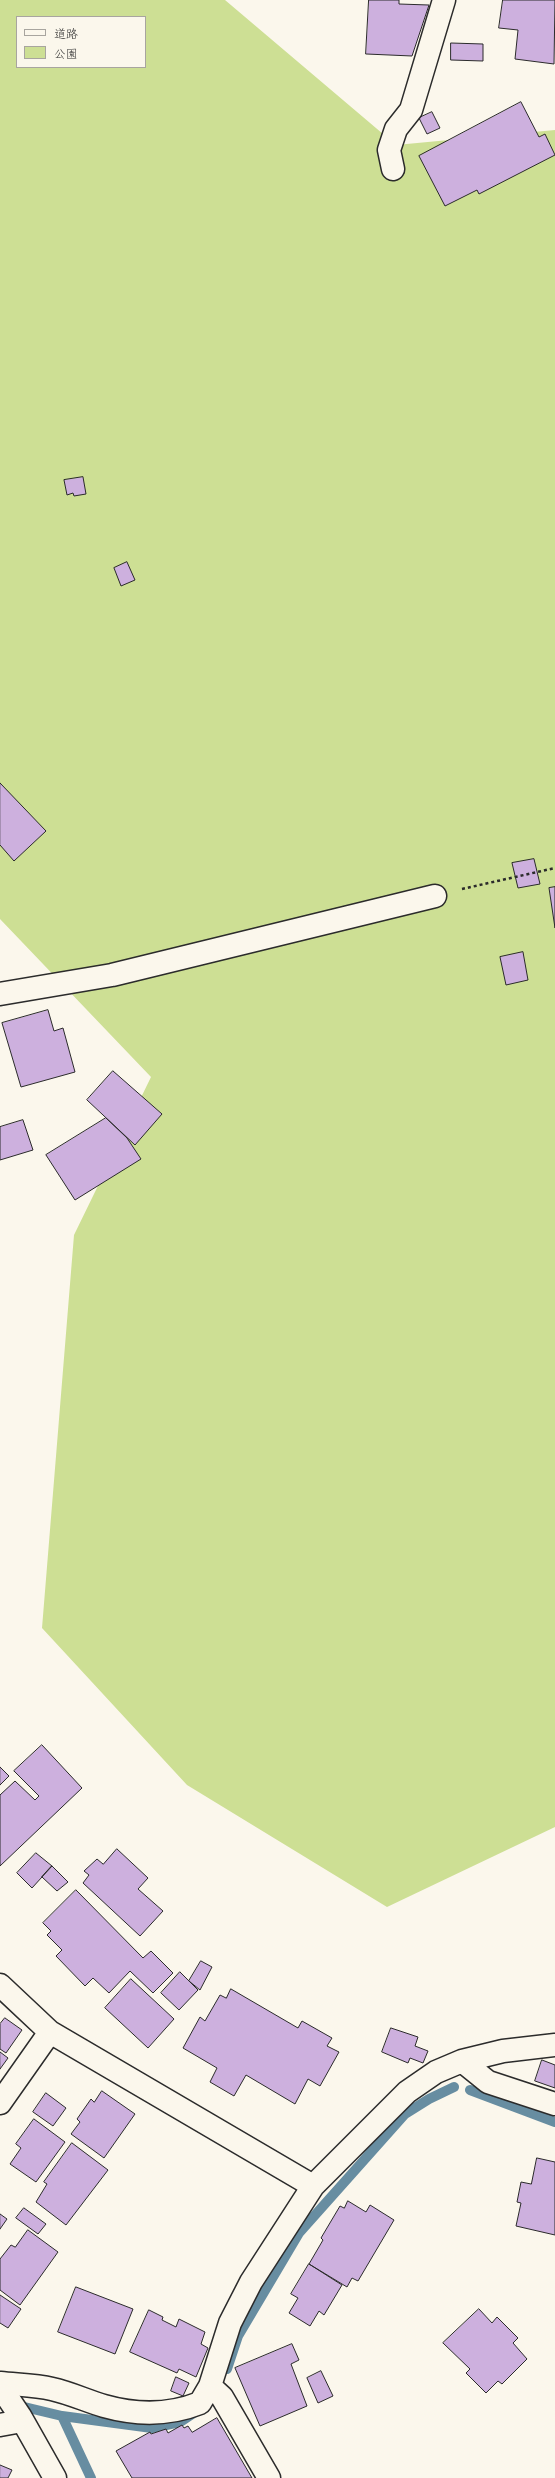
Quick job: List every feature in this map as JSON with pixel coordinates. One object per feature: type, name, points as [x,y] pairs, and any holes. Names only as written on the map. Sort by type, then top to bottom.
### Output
[{"type":"street","points":[[393,169],[389,150],[396,129],[411,110],[444,0]]},
{"type":"street","points":[[0,994],[112,975],[435,896]]},
{"type":"street","points":[[0,1985],[50,2032],[313,2186]]},
{"type":"street","points":[[0,2103],[50,2032]]},
{"type":"street","points":[[2,2387],[52,2389],[106,2406],[165,2413],[200,2403],[215,2391],[230,2323],[251,2282],[313,2186],[407,2092],[436,2072],[462,2061],[503,2051],[555,2045]]},
{"type":"street","points":[[462,2061],[488,2082],[555,2104]]},
{"type":"street","points":[[2,2387],[55,2478]]},
{"type":"street","points":[[215,2391],[269,2478]]},
{"type":"street","points":[[0,2425],[21,2419]]},
{"type":"path","points":[[435,896],[555,868]]},
{"type":"green space","points":[[0,0],[225,0],[396,145],[555,130],[555,1827],[387,1907],[187,1785],[42,1628],[74,1235],[151,1077],[0,919]]},
{"type":"building","points":[[369,0],[399,0],[399,4],[429,5],[412,56],[366,54]]},
{"type":"building","points":[[503,0],[555,0],[554,64],[515,59],[518,30],[499,28]]},
{"type":"building","points":[[451,43],[483,44],[483,61],[451,60]]},
{"type":"building","points":[[521,102],[539,137],[545,134],[555,155],[479,194],[477,190],[445,206],[419,156]]},
{"type":"building","points":[[432,112],[440,128],[427,134],[419,118]]},
{"type":"building","points":[[83,477],[86,494],[74,496],[73,493],[67,495],[64,480]]},
{"type":"building","points":[[127,562],[135,580],[121,586],[114,568]]},
{"type":"building","points":[[0,783],[46,831],[14,861],[0,845]]},
{"type":"building","points":[[534,859],[540,884],[518,888],[512,863]]},
{"type":"building","points":[[555,887],[555,928],[549,888]]},
{"type":"building","points":[[523,952],[528,980],[506,985],[500,957]]},
{"type":"building","points":[[48,1010],[54,1031],[63,1028],[75,1072],[21,1087],[2,1023]]},
{"type":"building","points":[[113,1071],[162,1114],[135,1145],[87,1100]]},
{"type":"building","points":[[106,1118],[127,1138],[141,1159],[75,1200],[46,1155]]},
{"type":"building","points":[[23,1120],[33,1150],[0,1160],[0,1127]]},
{"type":"building","points":[[42,1745],[82,1788],[0,1866],[0,1795],[15,1781],[35,1800],[39,1796],[14,1771]]},
{"type":"building","points":[[0,1767],[9,1776],[0,1785]]},
{"type":"building","points":[[117,1849],[148,1878],[138,1889],[163,1911],[140,1936],[83,1883],[89,1875],[84,1871],[97,1859],[103,1864]]},
{"type":"building","points":[[36,1853],[52,1866],[32,1888],[17,1873]]},
{"type":"building","points":[[52,1866],[68,1882],[57,1891],[42,1877]]},
{"type":"building","points":[[76,1890],[143,1958],[151,1951],[173,1973],[153,1993],[130,1971],[109,1993],[93,1978],[85,1986],[56,1956],[62,1950],[47,1935],[51,1931],[43,1923]]},
{"type":"building","points":[[201,1961],[212,1967],[200,1990],[189,1981]]},
{"type":"building","points":[[180,1972],[198,1990],[179,2010],[161,1993]]},
{"type":"building","points":[[131,1979],[174,2019],[148,2048],[105,2008]]},
{"type":"building","points":[[231,1989],[298,2028],[302,2021],[332,2038],[327,2046],[339,2052],[320,2086],[308,2079],[295,2104],[246,2075],[234,2096],[210,2082],[217,2068],[183,2048],[200,2017],[205,2021],[220,1995],[226,1998]]},
{"type":"building","points":[[5,2018],[22,2030],[6,2053],[0,2049],[0,2024]]},
{"type":"building","points":[[391,2028],[418,2037],[415,2046],[428,2051],[423,2063],[410,2058],[408,2063],[382,2052]]},
{"type":"building","points":[[0,2052],[8,2058],[0,2069]]},
{"type":"building","points":[[542,2060],[555,2065],[555,2088],[535,2081]]},
{"type":"building","points":[[102,2091],[135,2114],[104,2158],[71,2134],[80,2122],[77,2119],[91,2099],[94,2102]]},
{"type":"building","points":[[46,2093],[66,2108],[53,2126],[33,2112]]},
{"type":"building","points":[[34,2119],[65,2142],[36,2182],[10,2164],[21,2148],[16,2144]]},
{"type":"building","points":[[72,2143],[108,2170],[66,2225],[36,2202],[47,2184],[44,2182]]},
{"type":"building","points":[[537,2158],[555,2162],[555,2235],[516,2226],[521,2203],[517,2202],[521,2182],[531,2184]]},
{"type":"building","points":[[348,2201],[366,2212],[370,2205],[394,2220],[358,2281],[352,2278],[347,2287],[309,2264],[323,2240],[321,2238],[340,2206],[344,2208]]},
{"type":"building","points":[[24,2208],[46,2224],[38,2234],[16,2218]]},
{"type":"building","points":[[0,2214],[7,2219],[0,2229]]},
{"type":"building","points":[[28,2230],[58,2252],[20,2305],[0,2290],[0,2259],[11,2245],[15,2247]]},
{"type":"building","points":[[309,2264],[342,2285],[324,2315],[319,2311],[310,2326],[289,2313],[298,2298],[291,2294]]},
{"type":"building","points":[[76,2287],[133,2309],[115,2354],[58,2332]]},
{"type":"building","points":[[0,2295],[21,2309],[8,2328],[0,2323]]},
{"type":"building","points":[[479,2309],[492,2323],[497,2317],[518,2338],[513,2343],[527,2359],[502,2384],[498,2381],[486,2393],[466,2373],[470,2369],[443,2343]]},
{"type":"building","points":[[149,2310],[163,2317],[162,2320],[176,2327],[179,2319],[205,2332],[201,2344],[208,2348],[196,2377],[179,2369],[177,2373],[130,2352]]},
{"type":"building","points":[[292,2344],[299,2360],[291,2364],[307,2406],[260,2426],[235,2368]]},
{"type":"building","points":[[321,2371],[333,2396],[318,2403],[307,2378]]},
{"type":"building","points":[[176,2377],[189,2383],[183,2396],[171,2391]]},
{"type":"building","points":[[217,2418],[252,2478],[132,2478],[116,2451],[150,2432],[151,2434],[166,2429],[168,2433],[182,2425],[184,2428],[188,2426],[192,2432]]},
{"type":"building","points":[[0,2465],[12,2470],[8,2478],[0,2478]]},
{"type":"waterway","points":[[227,2369],[238,2336],[299,2233],[405,2114],[429,2099],[454,2087]]},
{"type":"waterway","points":[[470,2090],[555,2122]]},
{"type":"waterway","points":[[16,2405],[62,2416],[91,2478]]},
{"type":"waterway","points":[[62,2416],[152,2428],[180,2422],[195,2412]]}]
